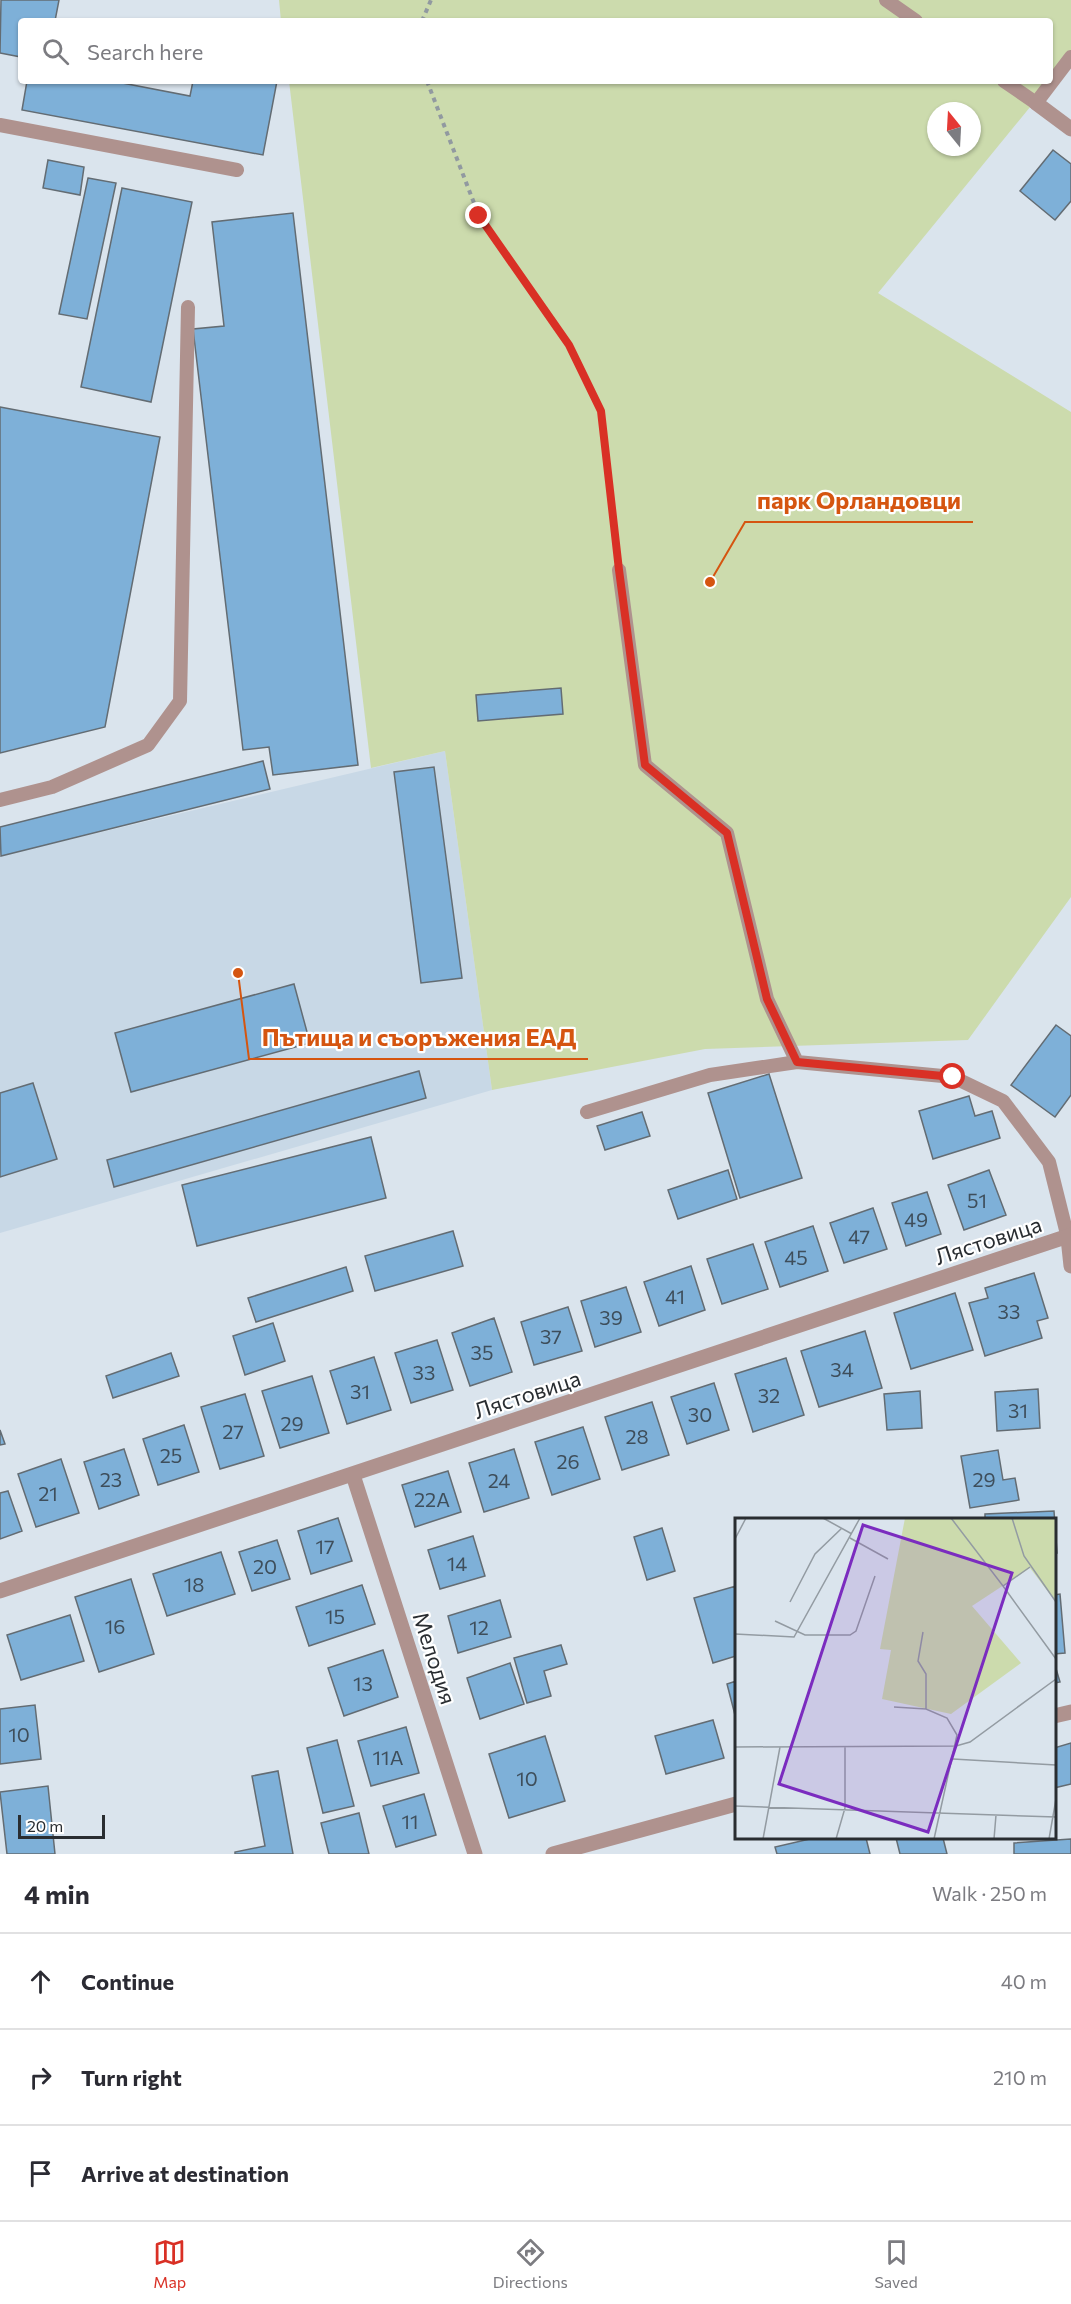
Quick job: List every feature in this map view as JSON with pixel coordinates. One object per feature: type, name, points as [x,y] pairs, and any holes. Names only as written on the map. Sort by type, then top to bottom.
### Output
[{"type":"street","points":[[1035,103],[1071,129]]},
{"type":"street","points":[[1069,1236],[1071,1266]]},
{"type":"street","name":"Лястовица","points":[[0,1591],[1069,1236]]},
{"type":"street","name":"Мелодия","points":[[353,1475],[475,1854]]},
{"type":"street","points":[[1056,1716],[1071,1712]]},
{"type":"street","points":[[553,1854],[735,1804]]},
{"type":"lane","points":[[886,0],[912,18]]},
{"type":"lane","points":[[1053,80],[1071,57]]},
{"type":"lane","points":[[1008,84],[1035,103],[1050,84]]},
{"type":"lane","points":[[0,125],[237,170]]},
{"type":"lane","points":[[0,800],[52,787],[148,745],[180,701],[188,307]]},
{"type":"lane","points":[[619,570],[645,765],[727,833],[767,999],[797,1062]]},
{"type":"lane","points":[[587,1112],[710,1075],[797,1062],[953,1077],[1003,1101],[1049,1161],[1069,1236]]},
{"type":"path","points":[[423,18],[431,0]]},
{"type":"path","points":[[428,84],[479,216],[569,345],[601,411],[619,570]]},
{"type":"shaded area","points":[[445,751],[492,1090],[0,1233],[0,856]]},
{"type":"green space","points":[[279,0],[1071,0],[1071,57],[1053,79],[1053,18],[281,18]]},
{"type":"green space","points":[[289,84],[1049,84],[878,293],[1071,412],[1071,897],[968,1040],[705,1049],[492,1090],[445,751],[371,768]]},
{"type":"building","points":[[1,0],[59,0],[56,18],[18,18],[18,56],[0,53]]},
{"type":"building","points":[[26,84],[128,84],[190,96],[192,84],[276,84],[263,155],[22,110]]},
{"type":"building","points":[[1053,150],[1071,164],[1071,201],[1055,220],[1020,191]]},
{"type":"building","points":[[48,160],[84,167],[80,195],[43,188]]},
{"type":"building","points":[[88,178],[116,183],[87,319],[59,314]]},
{"type":"building","points":[[122,188],[192,202],[151,402],[81,387]]},
{"type":"building","points":[[293,213],[358,765],[273,775],[269,747],[243,750],[193,329],[224,326],[212,222]]},
{"type":"building","points":[[0,407],[160,437],[105,727],[0,753]]},
{"type":"building","points":[[561,688],[563,714],[478,721],[476,695]]},
{"type":"building","points":[[263,761],[270,789],[1,856],[0,827]]},
{"type":"building","points":[[434,767],[462,978],[421,983],[394,772]]},
{"type":"building","points":[[294,984],[310,1043],[131,1092],[115,1033]]},
{"type":"building","points":[[1056,1025],[1071,1036],[1071,1095],[1055,1117],[1011,1085]]},
{"type":"building","points":[[419,1071],[426,1098],[114,1187],[107,1160]]},
{"type":"building","points":[[769,1074],[802,1178],[740,1198],[708,1093]]},
{"type":"building","points":[[33,1083],[57,1159],[0,1177],[0,1093]]},
{"type":"building","points":[[969,1096],[975,1116],[992,1111],[1000,1138],[933,1159],[919,1111]]},
{"type":"building","points":[[642,1112],[650,1136],[605,1150],[597,1126]]},
{"type":"building","points":[[371,1137],[386,1198],[197,1246],[182,1185]]},
{"type":"building","points":[[728,1170],[737,1199],[678,1219],[668,1190]]},
{"type":"building","points":[[989,1170],[1006,1215],[964,1230],[948,1185]]},
{"type":"building","points":[[927,1192],[941,1234],[906,1246],[892,1203]]},
{"type":"building","points":[[873,1208],[887,1249],[844,1263],[830,1223]]},
{"type":"building","points":[[813,1226],[828,1271],[780,1287],[765,1242]]},
{"type":"building","points":[[453,1231],[463,1266],[375,1291],[365,1256]]},
{"type":"building","points":[[753,1244],[768,1289],[722,1304],[707,1259]]},
{"type":"building","points":[[691,1266],[705,1310],[659,1326],[644,1282]]},
{"type":"building","points":[[346,1267],[353,1291],[256,1322],[248,1298]]},
{"type":"building","points":[[1034,1273],[1048,1318],[1037,1321],[1042,1338],[985,1356],[969,1303],[988,1298],[985,1288]]},
{"type":"building","points":[[626,1287],[641,1332],[595,1347],[581,1301]]},
{"type":"building","points":[[955,1293],[973,1350],[911,1369],[894,1313]]},
{"type":"building","points":[[568,1307],[582,1351],[534,1365],[521,1322]]},
{"type":"building","points":[[494,1318],[512,1372],[470,1386],[452,1333]]},
{"type":"building","points":[[273,1323],[285,1361],[245,1375],[233,1336]]},
{"type":"building","points":[[865,1331],[882,1388],[819,1407],[801,1351]]},
{"type":"building","points":[[437,1340],[453,1390],[411,1403],[395,1353]]},
{"type":"building","points":[[171,1353],[179,1376],[113,1398],[106,1376]]},
{"type":"building","points":[[374,1357],[391,1410],[347,1424],[330,1371]]},
{"type":"building","points":[[786,1358],[804,1415],[753,1432],[735,1374]]},
{"type":"building","points":[[312,1376],[329,1433],[280,1448],[262,1391]]},
{"type":"building","points":[[714,1383],[729,1430],[687,1444],[671,1397]]},
{"type":"building","points":[[1038,1389],[1040,1428],[997,1431],[995,1392]]},
{"type":"building","points":[[920,1391],[922,1428],[887,1430],[884,1394]]},
{"type":"building","points":[[245,1394],[264,1456],[220,1469],[201,1407]]},
{"type":"building","points":[[652,1402],[669,1455],[622,1470],[605,1417]]},
{"type":"building","points":[[184,1425],[199,1472],[158,1485],[143,1439]]},
{"type":"building","points":[[583,1427],[600,1479],[552,1495],[535,1442]]},
{"type":"building","points":[[0,1430],[5,1444],[0,1445]]},
{"type":"building","points":[[124,1449],[139,1495],[99,1509],[84,1462]]},
{"type":"building","points":[[514,1449],[529,1498],[484,1512],[469,1463]]},
{"type":"building","points":[[998,1450],[1003,1480],[1015,1478],[1019,1500],[970,1508],[961,1456]]},
{"type":"building","points":[[61,1459],[79,1513],[36,1527],[18,1474]]},
{"type":"building","points":[[448,1471],[461,1512],[415,1527],[402,1485]]},
{"type":"building","points":[[8,1491],[22,1531],[0,1539],[0,1493]]},
{"type":"building","points":[[1054,1511],[1054,1518],[985,1518],[985,1514]]},
{"type":"building","points":[[338,1518],[352,1561],[311,1574],[298,1531]]},
{"type":"building","points":[[662,1528],[675,1571],[647,1580],[634,1537]]},
{"type":"building","points":[[473,1536],[485,1576],[440,1589],[428,1550]]},
{"type":"building","points":[[277,1540],[290,1579],[252,1591],[239,1552]]},
{"type":"building","points":[[221,1552],[235,1594],[167,1616],[153,1574]]},
{"type":"building","points":[[131,1579],[154,1654],[99,1672],[75,1597]]},
{"type":"building","points":[[362,1585],[375,1624],[309,1646],[296,1607]]},
{"type":"building","points":[[735,1586],[735,1656],[713,1663],[694,1598]]},
{"type":"building","points":[[1060,1594],[1065,1653],[1056,1654],[1056,1595]]},
{"type":"building","points":[[500,1600],[511,1637],[458,1653],[448,1616]]},
{"type":"building","points":[[70,1615],[84,1661],[21,1680],[7,1635]]},
{"type":"building","points":[[561,1645],[567,1664],[544,1671],[551,1696],[527,1703],[514,1658]]},
{"type":"building","points":[[383,1650],[398,1697],[344,1716],[328,1668]]},
{"type":"building","points":[[510,1663],[524,1704],[480,1719],[467,1678]]},
{"type":"building","points":[[1056,1669],[1060,1682],[1056,1683]]},
{"type":"building","points":[[735,1681],[735,1715],[727,1684]]},
{"type":"building","points":[[35,1705],[41,1759],[0,1764],[0,1709]]},
{"type":"building","points":[[713,1720],[724,1758],[666,1774],[655,1736]]},
{"type":"building","points":[[406,1727],[419,1773],[371,1786],[358,1741]]},
{"type":"building","points":[[545,1736],[565,1801],[509,1818],[489,1754]]},
{"type":"building","points":[[337,1740],[354,1806],[323,1813],[307,1748]]},
{"type":"building","points":[[1071,1743],[1071,1784],[1056,1788],[1056,1747]]},
{"type":"building","points":[[278,1771],[293,1854],[235,1854],[235,1852],[265,1846],[252,1776]]},
{"type":"building","points":[[48,1786],[55,1854],[7,1854],[0,1792]]},
{"type":"building","points":[[424,1794],[436,1835],[396,1847],[383,1806]]},
{"type":"building","points":[[359,1813],[369,1854],[329,1854],[321,1823]]},
{"type":"building","points":[[810,1839],[866,1839],[870,1854],[777,1854],[775,1847]]},
{"type":"building","points":[[896,1839],[943,1839],[947,1854],[900,1854]]},
{"type":"building","points":[[1071,1839],[1071,1854],[1014,1854],[1014,1843]]},
{"type":"place","name":"парк Орландовци","points":[[710,582]]},
{"type":"place","name":"Пътища и съоръжения ЕАД","points":[[238,973]]},
{"type":"route","points":[[479,216],[569,345],[601,411],[645,765],[727,833],[767,999],[797,1062],[953,1077]]}]
